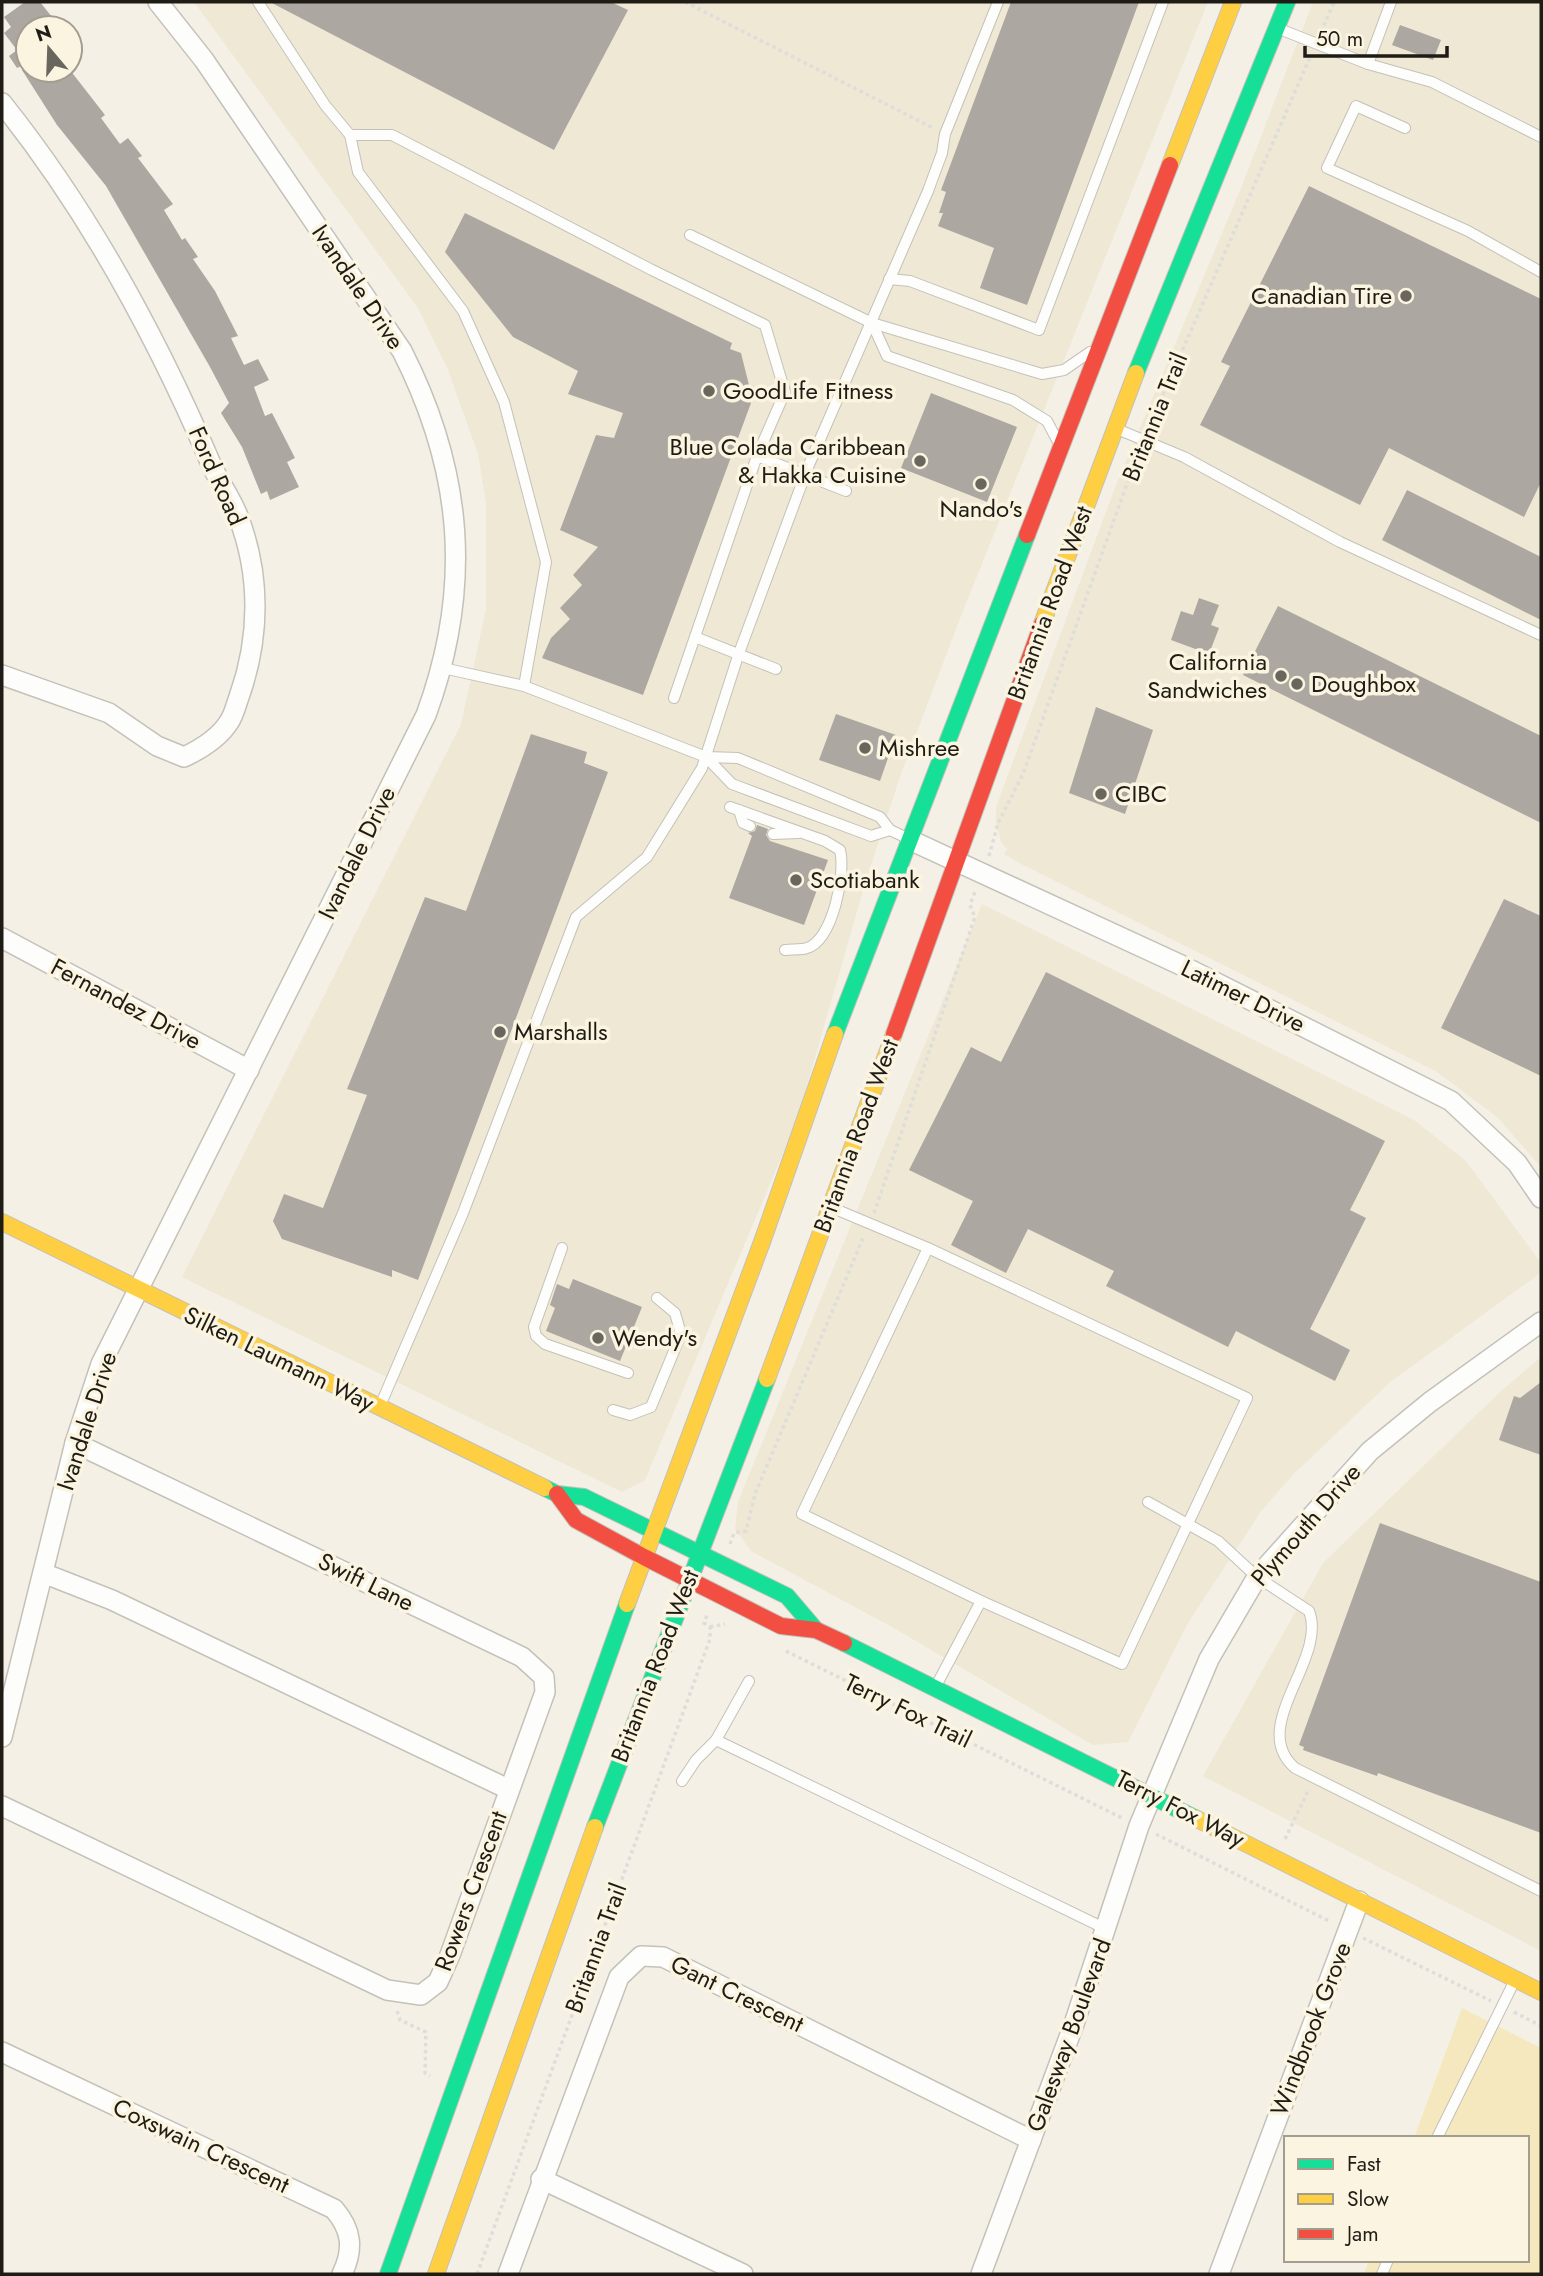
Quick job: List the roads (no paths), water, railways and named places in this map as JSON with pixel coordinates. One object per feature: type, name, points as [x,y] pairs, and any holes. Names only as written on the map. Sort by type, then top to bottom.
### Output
[{"type":"main road","name":"Britannia Road West","points":[[388,2274],[644,1557],[762,1242],[831,1044],[1233,2]]},
{"type":"main road","name":"Britannia Road West","points":[[436,2274],[553,1939],[830,1208],[1113,428],[1287,2]]},
{"type":"main road","name":"Silken Laumann Way","points":[[2,1222],[557,1494],[584,1497],[698,1554]]},
{"type":"main road","name":"Silken Laumann Way","points":[[557,1494],[576,1521],[689,1578]]},
{"type":"main road","name":"Terry Fox Way","points":[[698,1554],[786,1597],[816,1630]]},
{"type":"main road","name":"Terry Fox Way","points":[[689,1578],[780,1626],[816,1630],[936,1687],[1153,1794],[1541,1992]]},
{"type":"street","name":"Ivandale Drive","points":[[2,1737],[75,1443],[101,1364],[426,715],[443,668],[454,599],[456,530],[453,498],[442,450],[421,387],[402,351],[204,60],[158,2]]},
{"type":"street","name":"Ford Road","points":[[2,103],[51,164],[120,275],[184,400],[238,516],[250,563],[256,611],[251,662],[230,721],[205,746],[184,757],[158,746],[109,713],[2,675]]},
{"type":"street","name":"Latimer Drive","points":[[910,840],[1283,1014],[1451,1101],[1517,1163],[1541,1198]]},
{"type":"street","name":"Fernandez Drive","points":[[2,938],[249,1070]]},
{"type":"street","name":"Plymouth Drive","points":[[1153,1794],[1209,1659],[1257,1577],[1370,1451],[1430,1402],[1541,1322]]},
{"type":"street","name":"Swift Lane","points":[[75,1443],[522,1657],[544,1677],[545,1692],[508,1789]]},
{"type":"street","name":"Rowers Crescent","points":[[2,1806],[390,1991],[421,1995],[438,1982],[492,1840],[508,1789],[112,1600],[43,1573]]},
{"type":"street","name":"Galesway Boulevard","points":[[981,2274],[1106,1929],[1139,1826],[1153,1794]]},
{"type":"street","name":"Windbrook Grove","points":[[1219,2274],[1359,1901]]},
{"type":"street","name":"Gant Crescent","points":[[508,2274],[538,2196],[541,2179],[619,1977],[634,1960],[647,1955],[663,1957],[1031,2140]]},
{"type":"street","name":"Coxswain Crescent","points":[[2,2052],[334,2209],[348,2225],[352,2255],[342,2274]]},
{"type":"street","points":[[541,2179],[743,2274]]},
{"type":"lane","points":[[258,2],[325,105],[350,135],[358,172],[463,311],[504,402],[545,562],[524,686]]},
{"type":"lane","points":[[380,1407],[463,1213],[576,916],[647,857],[702,768],[739,653],[805,475],[928,191],[942,153],[945,134],[998,2]]},
{"type":"lane","points":[[889,279],[910,281],[1039,330],[1163,2]]},
{"type":"lane","points":[[1368,64],[1391,2]]},
{"type":"lane","points":[[1277,28],[1368,64],[1432,82],[1541,137]]},
{"type":"lane","points":[[1405,128],[1356,106],[1327,168],[1468,231],[1541,272]]},
{"type":"lane","points":[[350,135],[392,135],[652,270],[765,325],[785,392],[757,456],[674,698]]},
{"type":"lane","points":[[690,235],[872,323],[1042,374],[1064,370],[1099,345]]},
{"type":"lane","points":[[872,323],[887,356],[1013,400],[1046,421],[1062,450]]},
{"type":"lane","points":[[1113,428],[1184,457],[1340,542],[1541,635]]},
{"type":"lane","points":[[757,456],[846,491]]},
{"type":"lane","points":[[695,637],[776,669]]},
{"type":"lane","points":[[443,668],[524,686],[706,757],[738,758],[880,817],[890,830],[910,840]]},
{"type":"lane","points":[[706,757],[732,784],[871,836],[890,830]]},
{"type":"lane","points":[[751,826],[743,823],[734,809],[802,833],[840,850],[842,880],[823,936],[808,948],[785,950]]},
{"type":"lane","points":[[773,834],[802,833]]},
{"type":"lane","points":[[830,1208],[928,1248],[1247,1398],[1122,1664],[981,1601],[802,1514],[928,1248]]},
{"type":"lane","points":[[562,1248],[534,1327],[536,1336],[545,1344],[628,1373]]},
{"type":"lane","points":[[613,1410],[630,1415],[651,1408],[681,1334],[680,1321],[675,1313],[657,1297]]},
{"type":"lane","points":[[1148,1502],[1218,1541],[1257,1577],[1309,1611],[1313,1634],[1284,1710],[1280,1732],[1284,1759],[1314,1778],[1541,1891]]},
{"type":"lane","points":[[936,1687],[981,1601]]},
{"type":"lane","points":[[682,1782],[716,1740],[749,1681]]},
{"type":"lane","points":[[716,1740],[1106,1929]]},
{"type":"lane","points":[[1438,2136],[1515,1979]]},
{"type":"place","name":"Canadian Tire","points":[[1406,296]]},
{"type":"place","name":"GoodLife Fitness","points":[[709,391]]},
{"type":"place","name":"Blue Colada Caribbean & Hakka Cuisine","points":[[920,461]]},
{"type":"place","name":"Nando's","points":[[981,484]]},
{"type":"place","name":"California Sandwiches","points":[[1281,676]]},
{"type":"place","name":"Doughbox","points":[[1297,684]]},
{"type":"place","name":"Mishree","points":[[865,748]]},
{"type":"place","name":"CIBC","points":[[1101,794]]},
{"type":"place","name":"Scotiabank","points":[[796,880]]},
{"type":"place","name":"Marshalls","points":[[500,1032]]},
{"type":"place","name":"Wendy's","points":[[598,1338]]}]
